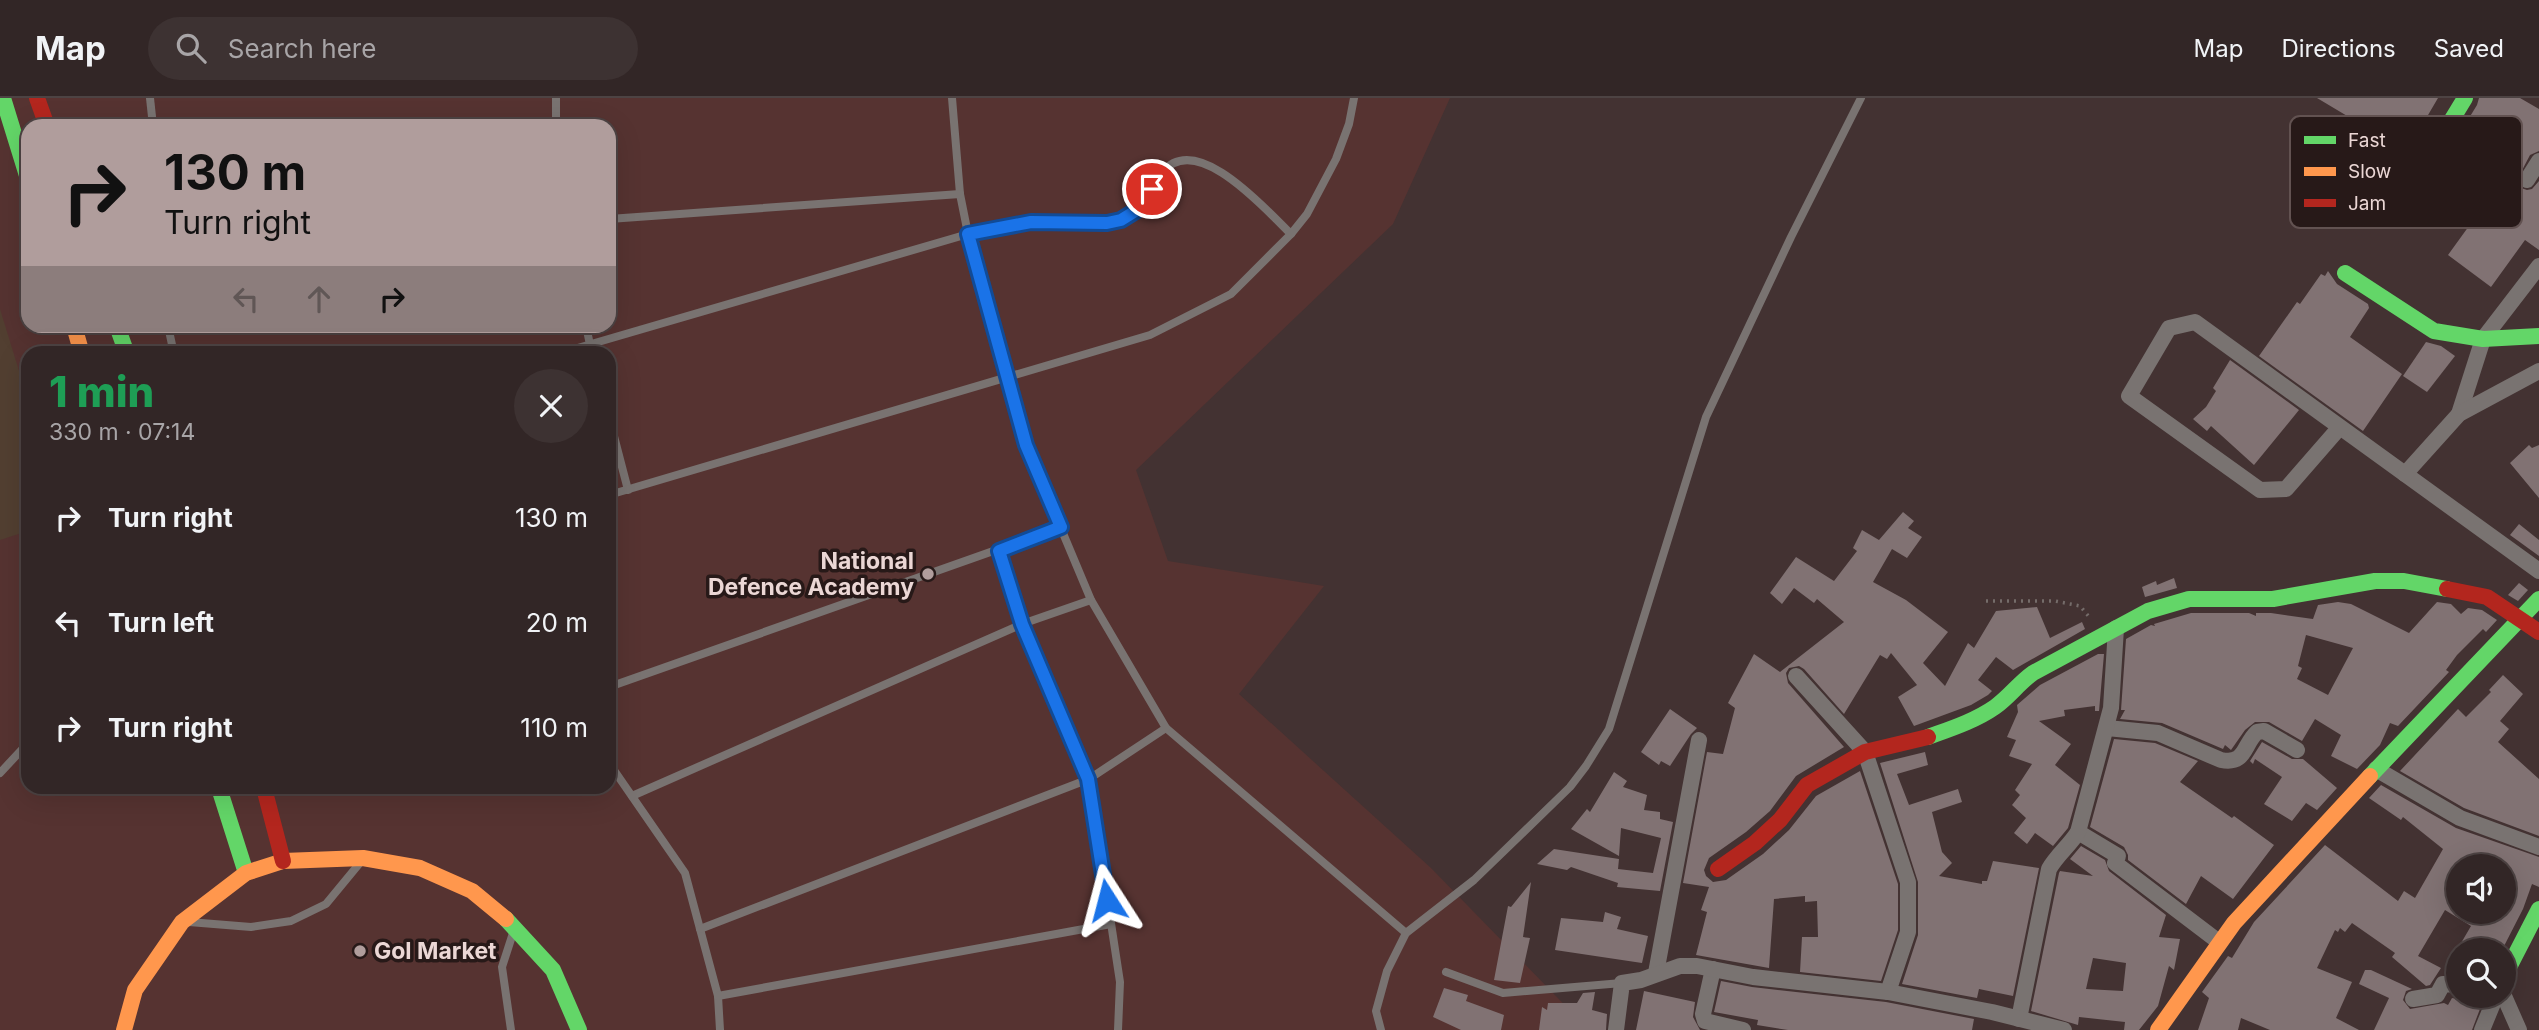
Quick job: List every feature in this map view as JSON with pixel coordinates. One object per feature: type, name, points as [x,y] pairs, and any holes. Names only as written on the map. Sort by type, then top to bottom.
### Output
[{"type":"street","points":[[3,98],[21,156]]},
{"type":"street","points":[[37,98],[44,119]]},
{"type":"street","points":[[2454,116],[2465,98]]},
{"type":"street","points":[[2528,180],[2539,161]]},
{"type":"street","points":[[2459,414],[2483,339],[2539,266]]},
{"type":"street","points":[[2345,273],[2434,331],[2483,339],[2539,337]]},
{"type":"street","points":[[2340,427],[2286,489],[2260,490],[2129,396],[2169,328],[2195,322],[2539,571]]},
{"type":"street","points":[[2405,474],[2459,414],[2539,371]]},
{"type":"street","points":[[1718,869],[1755,843],[1780,820],[1807,785],[1865,752],[1930,737],[1977,718],[1997,706],[2033,673],[2148,611],[2189,599],[2273,599],[2375,581],[2404,581],[2487,597],[2539,632]]},
{"type":"street","points":[[2158,1030],[2219,942],[2376,769],[2539,599]]},
{"type":"street","points":[[2019,1019],[2049,869],[2069,847],[2078,832],[2107,728],[2111,708],[2116,628]]},
{"type":"street","points":[[1796,676],[1865,752],[1908,882],[1908,932],[1888,992]]},
{"type":"street","points":[[2107,728],[2158,733],[2231,762],[2239,759],[2258,732],[2264,731],[2297,750]]},
{"type":"street","points":[[1656,973],[1699,740]]},
{"type":"street","points":[[2376,769],[2460,818],[2539,847]]},
{"type":"street","points":[[221,794],[246,873]]},
{"type":"street","points":[[266,794],[283,861]]},
{"type":"street","points":[[2078,832],[2118,856],[2115,863],[2219,942]]},
{"type":"street","points":[[124,1030],[135,990],[182,922],[246,873],[283,861],[363,858],[420,868],[472,891],[515,927],[553,970],[579,1030]]},
{"type":"street","points":[[2516,954],[2539,909]]},
{"type":"street","points":[[1616,1030],[1622,983],[1642,980],[1680,966],[1888,992],[1992,1012],[2064,1030]]},
{"type":"street","points":[[1713,969],[1703,1014],[1706,1021],[1743,1030]]},
{"type":"street","points":[[2413,999],[2437,995],[2443,984],[2446,984]]},
{"type":"street","points":[[2482,1030],[2491,1008]]},
{"type":"street","points":[[2509,1008],[2519,1030]]},
{"type":"lane","points":[[150,98],[152,119]]},
{"type":"lane","points":[[556,98],[556,119]]},
{"type":"lane","points":[[952,98],[960,194],[1007,379],[1026,445],[1091,600],[1166,728],[1406,933]]},
{"type":"lane","points":[[616,493],[1150,335],[1220,300],[1231,294],[1291,234],[1307,214],[1336,159],[1349,124],[1354,98]]},
{"type":"lane","points":[[1381,1030],[1376,1011],[1387,971],[1406,933],[1474,880],[1570,787],[1609,729],[1706,417],[1791,237],[1861,98]]},
{"type":"lane","points":[[581,346],[968,234],[1031,222],[1107,223],[1121,220],[1137,210],[1164,171],[1177,161],[1188,159],[1205,163],[1238,184],[1291,234]]},
{"type":"lane","points":[[616,219],[960,194]]},
{"type":"lane","points":[[588,333],[591,346]]},
{"type":"lane","points":[[616,444],[628,490]]},
{"type":"lane","points":[[616,685],[1061,527]]},
{"type":"lane","points":[[999,551],[1022,624],[1088,779],[1120,982],[1118,1030]]},
{"type":"lane","points":[[632,796],[1022,624],[1091,600]]},
{"type":"lane","points":[[700,929],[1088,779],[1166,728]]},
{"type":"lane","points":[[0,772],[21,750]]},
{"type":"lane","points":[[616,773],[685,873],[718,996],[720,1030]]},
{"type":"lane","points":[[182,922],[251,927],[290,921],[326,904],[363,858]]},
{"type":"lane","points":[[718,996],[1111,924]]},
{"type":"lane","points":[[511,1030],[502,967],[515,927]]},
{"type":"lane","points":[[1446,972],[1503,993],[1622,983]]},
{"type":"path","points":[[1986,601],[2056,601],[2080,606],[2090,618],[2099,637]]},
{"type":"shaded area","name":"National Defence Academy","points":[[0,98],[1450,98],[1393,224],[1136,470],[1168,561],[1324,586],[1239,694],[1431,868],[1589,1030],[0,1030]]},
{"type":"shaded area","points":[[0,309],[21,377],[21,533],[0,540]]},
{"type":"building","points":[[2317,98],[2438,98],[2427,116],[2347,116]]},
{"type":"building","points":[[2479,98],[2520,98],[2539,109],[2539,151],[2530,155],[2522,170],[2522,116],[2470,116]]},
{"type":"building","points":[[2539,181],[2539,250],[2525,240],[2491,287],[2448,255],[2468,228],[2522,228],[2522,188],[2532,189]]},
{"type":"building","points":[[2328,271],[2337,284],[2368,304],[2369,308],[2350,337],[2402,374],[2363,431],[2259,356],[2297,302],[2300,304],[2321,274],[2325,276]]},
{"type":"building","points":[[2426,342],[2441,346],[2455,356],[2427,392],[2403,376]]},
{"type":"building","points":[[2230,360],[2299,410],[2254,465],[2211,426],[2207,431],[2193,419],[2206,407],[2216,391],[2213,388]]},
{"type":"building","points":[[2529,445],[2532,448],[2539,445],[2539,498],[2510,463]]},
{"type":"building","points":[[1903,512],[1914,521],[1908,528],[1922,537],[1907,558],[1892,549],[1873,582],[1906,600],[1948,632],[1923,663],[1945,686],[1968,643],[1974,648],[1996,611],[2037,607],[2050,638],[2082,622],[2085,629],[2013,670],[1996,657],[1978,680],[1992,691],[1988,695],[1971,705],[1914,726],[1898,697],[1917,685],[1891,653],[1887,659],[1880,655],[1844,714],[1804,669],[1799,666],[1789,668],[1786,673],[1788,683],[1844,747],[1796,776],[1770,811],[1709,858],[1704,870],[1706,876],[1713,882],[1726,880],[1763,854],[1789,830],[1816,796],[1860,771],[1898,884],[1898,930],[1881,981],[1800,972],[1802,937],[1818,937],[1817,901],[1805,902],[1805,896],[1774,899],[1769,968],[1696,955],[1707,912],[1701,910],[1709,887],[1683,883],[1707,752],[1723,754],[1735,708],[1728,703],[1754,654],[1780,672],[1844,622],[1817,599],[1814,603],[1794,588],[1782,604],[1770,593],[1796,557],[1834,581],[1857,551],[1853,548],[1862,530],[1879,540]]},
{"type":"building","points":[[2519,524],[2539,540],[2539,556],[2510,535]]},
{"type":"building","points":[[2174,578],[2177,588],[2145,597],[2142,587],[2156,581],[2157,585]]},
{"type":"building","points":[[2519,583],[2528,590],[2518,601],[2508,595]]},
{"type":"building","points":[[2338,602],[2351,604],[2409,633],[2437,602],[2451,604],[2461,614],[2468,608],[2482,610],[2497,620],[2486,632],[2483,629],[2457,655],[2446,670],[2449,672],[2398,726],[2390,723],[2380,745],[2357,769],[2331,756],[2341,735],[2315,719],[2302,741],[2269,722],[2255,722],[2245,730],[2231,750],[2225,745],[2223,749],[2162,723],[2120,719],[2125,710],[2121,710],[2126,639],[2151,625],[2155,626],[2154,624],[2191,613],[2249,613],[2256,616],[2256,613],[2271,613],[2313,619],[2318,605]],"holes":[[[2306,635],[2353,648],[2328,695],[2297,679],[2302,668],[2298,666]]]},
{"type":"building","points":[[2098,654],[2104,654],[2099,711],[2095,711],[2095,706],[2064,710],[2065,716],[2039,721],[2071,744],[2055,765],[2080,785],[2068,828],[2053,846],[2035,833],[2027,844],[2014,833],[2026,818],[2012,805],[2020,795],[2015,790],[2032,764],[2009,756],[2016,740],[2007,737],[2018,712],[2017,705],[2040,685]]},
{"type":"building","points":[[2503,675],[2523,694],[2500,721],[2509,729],[2498,742],[2539,779],[2539,836],[2464,808],[2400,771],[2458,709],[2466,717],[2491,692],[2489,690]]},
{"type":"building","points":[[1670,709],[1697,728],[1670,766],[1661,761],[1659,765],[1641,752]]},
{"type":"building","points":[[2114,739],[2155,743],[2198,761],[2180,782],[2274,845],[2233,899],[2201,876],[2186,904],[2128,860],[2124,847],[2090,827]]},
{"type":"building","points":[[2262,742],[2292,759],[2303,759],[2337,788],[2317,810],[2306,803],[2292,821],[2264,804],[2282,777],[2255,759],[2253,764],[2250,761]]},
{"type":"building","points":[[1925,752],[1928,765],[1897,774],[1909,805],[1958,789],[1962,802],[1932,812],[1942,852],[1952,863],[1939,876],[1982,884],[1982,881],[1987,881],[1993,861],[2039,868],[2013,996],[1979,989],[1977,998],[1902,984],[1918,935],[1918,882],[1880,763]]},
{"type":"building","points":[[1614,772],[1627,781],[1623,787],[1647,795],[1644,810],[1660,812],[1660,819],[1673,822],[1660,891],[1617,887],[1618,883],[1571,867],[1567,870],[1537,864],[1554,849],[1619,859],[1618,869],[1653,873],[1661,838],[1621,828],[1619,856],[1571,829],[1587,809],[1590,812]]},
{"type":"building","points":[[2381,785],[2456,828],[2539,857],[2539,887],[2532,884],[2516,923],[2516,854],[2446,854],[2446,911],[2418,956],[2441,968],[2430,985],[2426,986],[2392,957],[2395,953],[2352,923],[2345,932],[2340,928],[2338,932],[2335,930],[2317,968],[2352,982],[2336,1018],[2359,1030],[2270,1030],[2241,1018],[2238,1030],[2198,1030],[2209,998],[2202,992],[2228,956],[2232,958],[2254,922],[2325,845],[2398,901],[2404,891],[2415,898],[2443,849],[2403,817],[2401,820],[2369,798]]},
{"type":"building","points":[[2081,846],[2105,860],[2109,871],[2166,915],[2159,937],[2180,939],[2174,970],[2169,966],[2158,1006],[2139,1030],[2124,1030],[2125,1022],[2079,1017],[2078,1025],[2031,1011],[2059,873],[2093,876],[2070,859]],"holes":[[[2093,958],[2126,963],[2123,991],[2086,989]]]},
{"type":"building","points":[[1531,882],[1523,937],[1530,938],[1520,983],[1494,980],[1508,906],[1511,907]]},
{"type":"building","points":[[1605,912],[1621,917],[1617,929],[1648,936],[1642,963],[1555,950],[1561,918],[1603,922]]},
{"type":"building","points":[[2468,924],[2515,924],[2508,938],[2464,938],[2471,926]]},
{"type":"building","points":[[2365,970],[2371,970],[2412,989],[2406,991],[2403,1000],[2410,1009],[2444,1003],[2446,1008],[2480,1008],[2472,1030],[2374,1030],[2389,998],[2359,984]]},
{"type":"building","points":[[1721,981],[1886,1002],[1974,1019],[1972,1030],[1788,1030],[1757,1025],[1758,1020],[1714,1012]]},
{"type":"building","points":[[1444,988],[1468,995],[1466,1001],[1504,1015],[1501,1030],[1461,1030],[1433,1017]]},
{"type":"building","points":[[1644,991],[1695,1002],[1693,1017],[1700,1030],[1636,1030]]},
{"type":"building","points":[[1595,992],[1592,1010],[1607,1014],[1606,1030],[1539,1030],[1542,1007],[1547,1010],[1548,1003],[1577,1003],[1583,993]]},
{"type":"traffic: fast","points":[[3,98],[21,156]]},
{"type":"traffic: fast","points":[[2454,116],[2465,98]]},
{"type":"traffic: fast","points":[[2345,273],[2434,331],[2483,339],[2539,336]]},
{"type":"traffic: fast","points":[[120,333],[124,346]]},
{"type":"traffic: fast","points":[[1928,737],[1987,712],[2033,673],[2148,611],[2189,599],[2273,599],[2375,581],[2404,581],[2447,589]]},
{"type":"traffic: fast","points":[[2370,776],[2539,599]]},
{"type":"traffic: fast","points":[[221,794],[246,873]]},
{"type":"traffic: fast","points":[[2516,954],[2539,909]]},
{"type":"traffic: fast","points":[[506,919],[553,970],[579,1030]]},
{"type":"traffic: slow","points":[[76,333],[80,346]]},
{"type":"traffic: slow","points":[[2158,1030],[2234,923],[2370,776]]},
{"type":"traffic: slow","points":[[124,1030],[135,990],[182,922],[246,873],[283,861],[363,858],[420,868],[472,891],[506,919]]},
{"type":"traffic: jam","points":[[37,98],[44,119]]},
{"type":"traffic: jam","points":[[2447,589],[2487,597],[2539,632]]},
{"type":"traffic: jam","points":[[1718,869],[1755,843],[1780,820],[1807,785],[1865,752],[1928,737]]},
{"type":"traffic: jam","points":[[266,794],[283,861]]},
{"type":"place","name":"National Defence Academy","points":[[928,574]]},
{"type":"place","name":"Gol Market","points":[[360,951]]},
{"type":"route","points":[[1107,900],[1088,779],[1022,624],[999,551],[1061,527],[1026,445],[968,234],[1031,222],[1107,223],[1121,220],[1137,210],[1152,189]]}]
